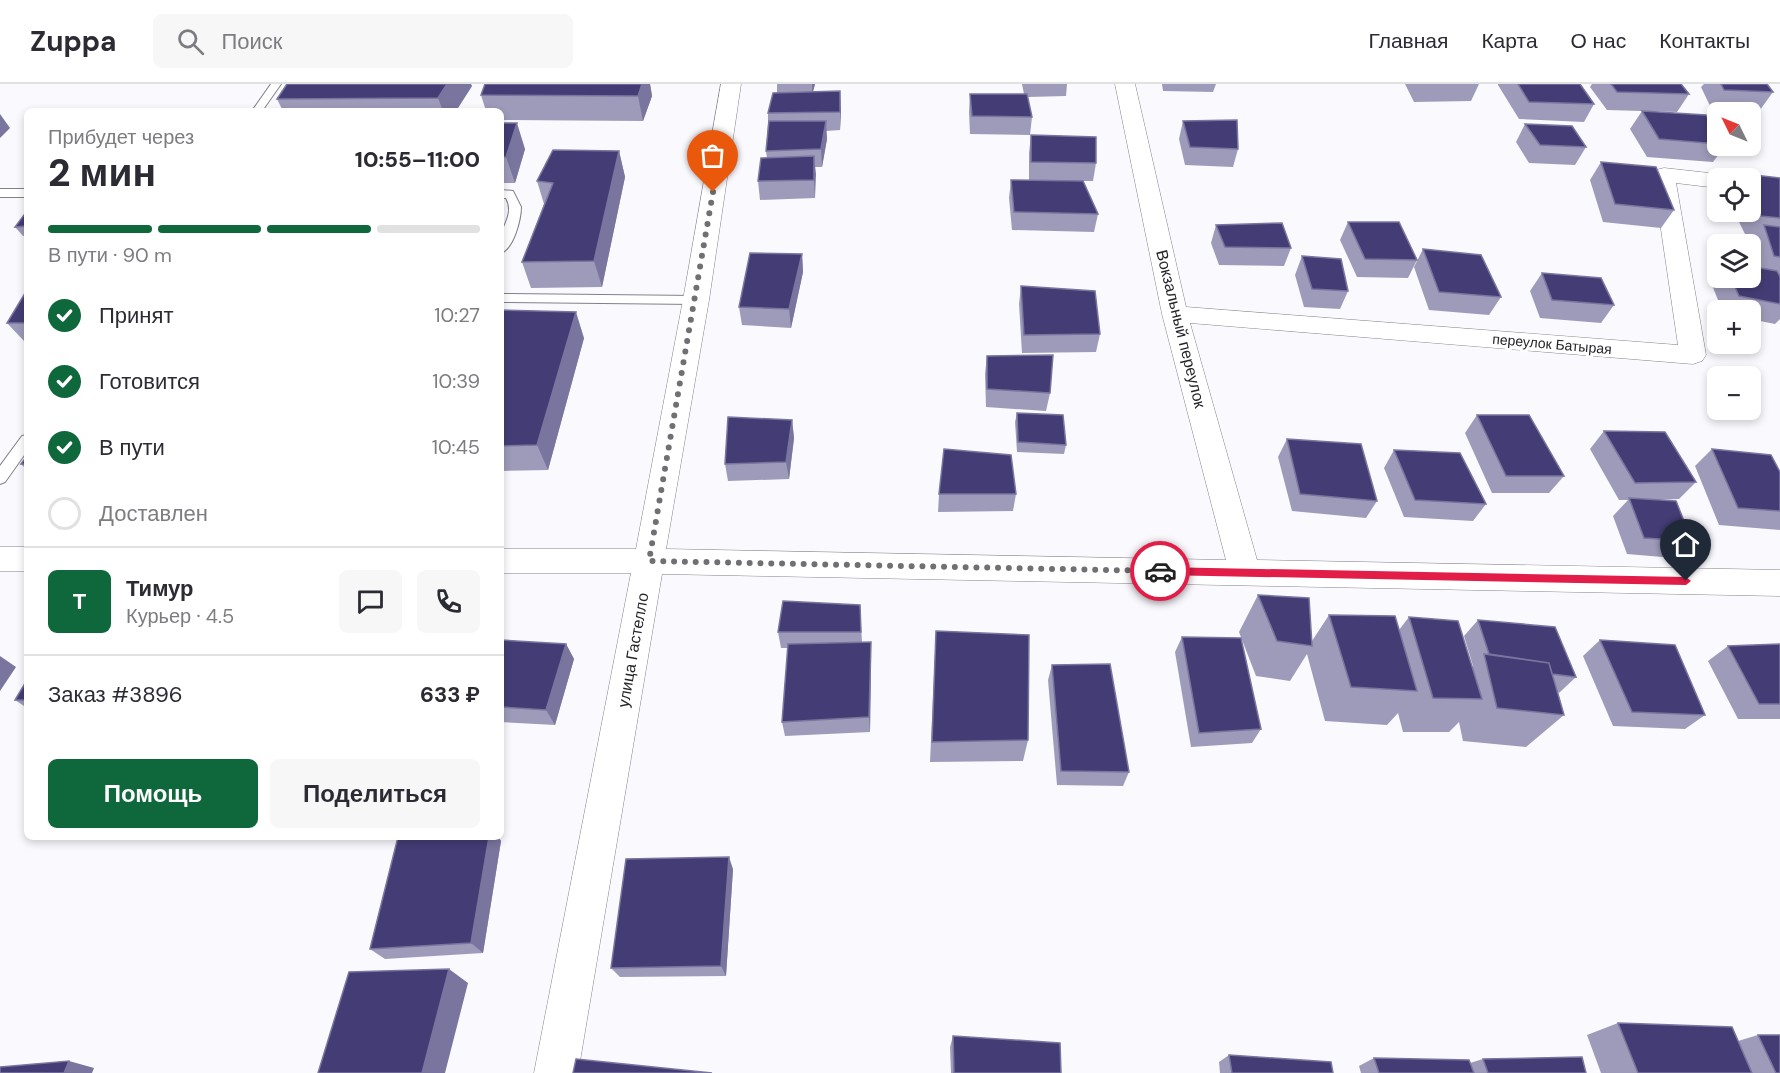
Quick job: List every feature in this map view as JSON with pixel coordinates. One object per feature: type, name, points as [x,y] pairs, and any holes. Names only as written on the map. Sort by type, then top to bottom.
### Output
[{"type":"street","name":"улица Гастелло","points":[[555,1073],[696,300],[731,84]]},
{"type":"street","name":"Вокзальный переулок","points":[[1125,84],[1175,314],[1245,572]]},
{"type":"street","name":"переулок Батырая","points":[[1175,314],[1693,355],[1664,175],[1707,180]]},
{"type":"street","points":[[0,559],[24,559]]},
{"type":"street","points":[[504,561],[649,561],[1780,583]]},
{"type":"lane","points":[[259,108],[276,84]]},
{"type":"lane","points":[[0,193],[24,193]]},
{"type":"lane","points":[[504,194],[509,194],[515,200],[517,210],[504,242]]},
{"type":"lane","points":[[504,298],[696,300]]},
{"type":"lane","points":[[0,478],[24,444]]},
{"type":"building","points":[[287,84],[447,84],[438,98],[277,99]]},
{"type":"building","points":[[485,84],[642,84],[638,96],[481,95]]},
{"type":"building","points":[[1518,84],[1580,84],[1594,104],[1529,102]]},
{"type":"building","points":[[1611,84],[1681,84],[1689,94],[1617,92]]},
{"type":"building","points":[[1721,84],[1767,84],[1773,92],[1724,90]]},
{"type":"building","points":[[840,91],[840,112],[768,113],[773,93]]},
{"type":"building","points":[[970,94],[1027,94],[1032,117],[972,116]]},
{"type":"building","points":[[1642,111],[1707,116],[1707,143],[1659,139]]},
{"type":"building","points":[[1237,120],[1238,149],[1190,147],[1183,121]]},
{"type":"building","points":[[769,121],[826,121],[821,149],[766,151]]},
{"type":"building","points":[[504,123],[517,123],[506,157],[504,157]]},
{"type":"building","points":[[1525,124],[1572,126],[1586,147],[1540,145]]},
{"type":"building","points":[[1031,135],[1096,137],[1096,163],[1031,162]]},
{"type":"building","points":[[553,150],[619,151],[594,261],[522,262],[553,183],[537,181]]},
{"type":"building","points":[[814,156],[814,180],[758,181],[761,158]]},
{"type":"building","points":[[1601,162],[1656,167],[1674,210],[1615,204]]},
{"type":"building","points":[[1761,176],[1780,178],[1780,218],[1761,216]]},
{"type":"building","points":[[1011,180],[1083,181],[1098,214],[1014,212]]},
{"type":"building","points":[[24,215],[24,226],[15,227]]},
{"type":"building","points":[[1348,222],[1399,222],[1417,260],[1365,259]]},
{"type":"building","points":[[1282,223],[1291,248],[1225,247],[1216,225]]},
{"type":"building","points":[[1764,225],[1780,227],[1780,257],[1774,256]]},
{"type":"building","points":[[1423,249],[1481,255],[1501,297],[1439,292]]},
{"type":"building","points":[[750,253],[802,254],[789,309],[739,307]]},
{"type":"building","points":[[1302,256],[1341,259],[1348,291],[1312,289]]},
{"type":"building","points":[[1761,268],[1777,271],[1780,277],[1780,304],[1739,296],[1735,288],[1761,288]]},
{"type":"building","points":[[1542,273],[1601,278],[1614,305],[1552,300]]},
{"type":"building","points":[[1021,286],[1095,291],[1100,334],[1024,335]]},
{"type":"building","points":[[24,295],[24,323],[7,323]]},
{"type":"building","points":[[504,310],[576,312],[537,445],[504,446]]},
{"type":"building","points":[[1053,355],[1050,393],[987,389],[987,356]]},
{"type":"building","points":[[1017,413],[1063,415],[1066,445],[1018,442]]},
{"type":"building","points":[[1477,415],[1529,415],[1564,476],[1506,476]]},
{"type":"building","points":[[728,417],[792,420],[786,462],[725,464]]},
{"type":"building","points":[[1604,431],[1665,432],[1696,482],[1635,483]]},
{"type":"building","points":[[1287,439],[1361,444],[1377,501],[1300,494]]},
{"type":"building","points":[[944,449],[1011,455],[1016,494],[939,494]]},
{"type":"building","points":[[1712,449],[1771,455],[1780,472],[1780,511],[1738,508]]},
{"type":"building","points":[[1394,450],[1460,453],[1486,504],[1415,500]]},
{"type":"building","points":[[1629,498],[1676,501],[1692,541],[1644,538]]},
{"type":"building","points":[[1258,595],[1309,598],[1312,646],[1277,641]]},
{"type":"building","points":[[783,601],[860,605],[861,632],[778,632]]},
{"type":"building","points":[[1329,615],[1395,616],[1417,691],[1351,687]]},
{"type":"building","points":[[1409,617],[1458,621],[1482,699],[1433,698]]},
{"type":"building","points":[[1478,620],[1555,627],[1576,677],[1552,674],[1549,663],[1489,654]]},
{"type":"building","points":[[936,631],[1029,635],[1028,740],[932,742]]},
{"type":"building","points":[[1182,637],[1241,638],[1261,729],[1199,733]]},
{"type":"building","points":[[504,640],[566,644],[546,710],[504,707]]},
{"type":"building","points":[[1600,640],[1675,645],[1705,715],[1632,712]]},
{"type":"building","points":[[871,642],[869,717],[782,722],[788,644]]},
{"type":"building","points":[[1780,644],[1780,704],[1759,704],[1728,646]]},
{"type":"building","points":[[1484,654],[1549,663],[1564,715],[1497,708]]},
{"type":"building","points":[[1110,664],[1129,772],[1061,771],[1052,665]]},
{"type":"building","points":[[24,685],[24,700],[15,700]]},
{"type":"building","points":[[397,840],[488,840],[471,943],[370,949]]},
{"type":"building","points":[[729,857],[721,966],[611,968],[626,859]]},
{"type":"building","points":[[449,969],[422,1073],[318,1073],[349,972]]},
{"type":"building","points":[[1618,1023],[1732,1027],[1752,1073],[1638,1073]]},
{"type":"building","points":[[1758,1035],[1780,1035],[1780,1073],[1776,1073]]},
{"type":"building","points":[[953,1036],[1060,1043],[1061,1073],[954,1073]]},
{"type":"building","points":[[1229,1055],[1331,1062],[1333,1073],[1232,1073]]},
{"type":"building","points":[[1582,1057],[1586,1073],[1488,1073],[1483,1059]]},
{"type":"building","points":[[1374,1058],[1469,1060],[1474,1073],[1379,1073]]},
{"type":"building","points":[[576,1059],[712,1073],[573,1073]]},
{"type":"building","points":[[69,1061],[64,1073],[0,1073],[0,1067]]},
{"type":"way so far","points":[[713,192],[649,561],[1160,571]]},
{"type":"route","points":[[1160,571],[1686,581]]}]
